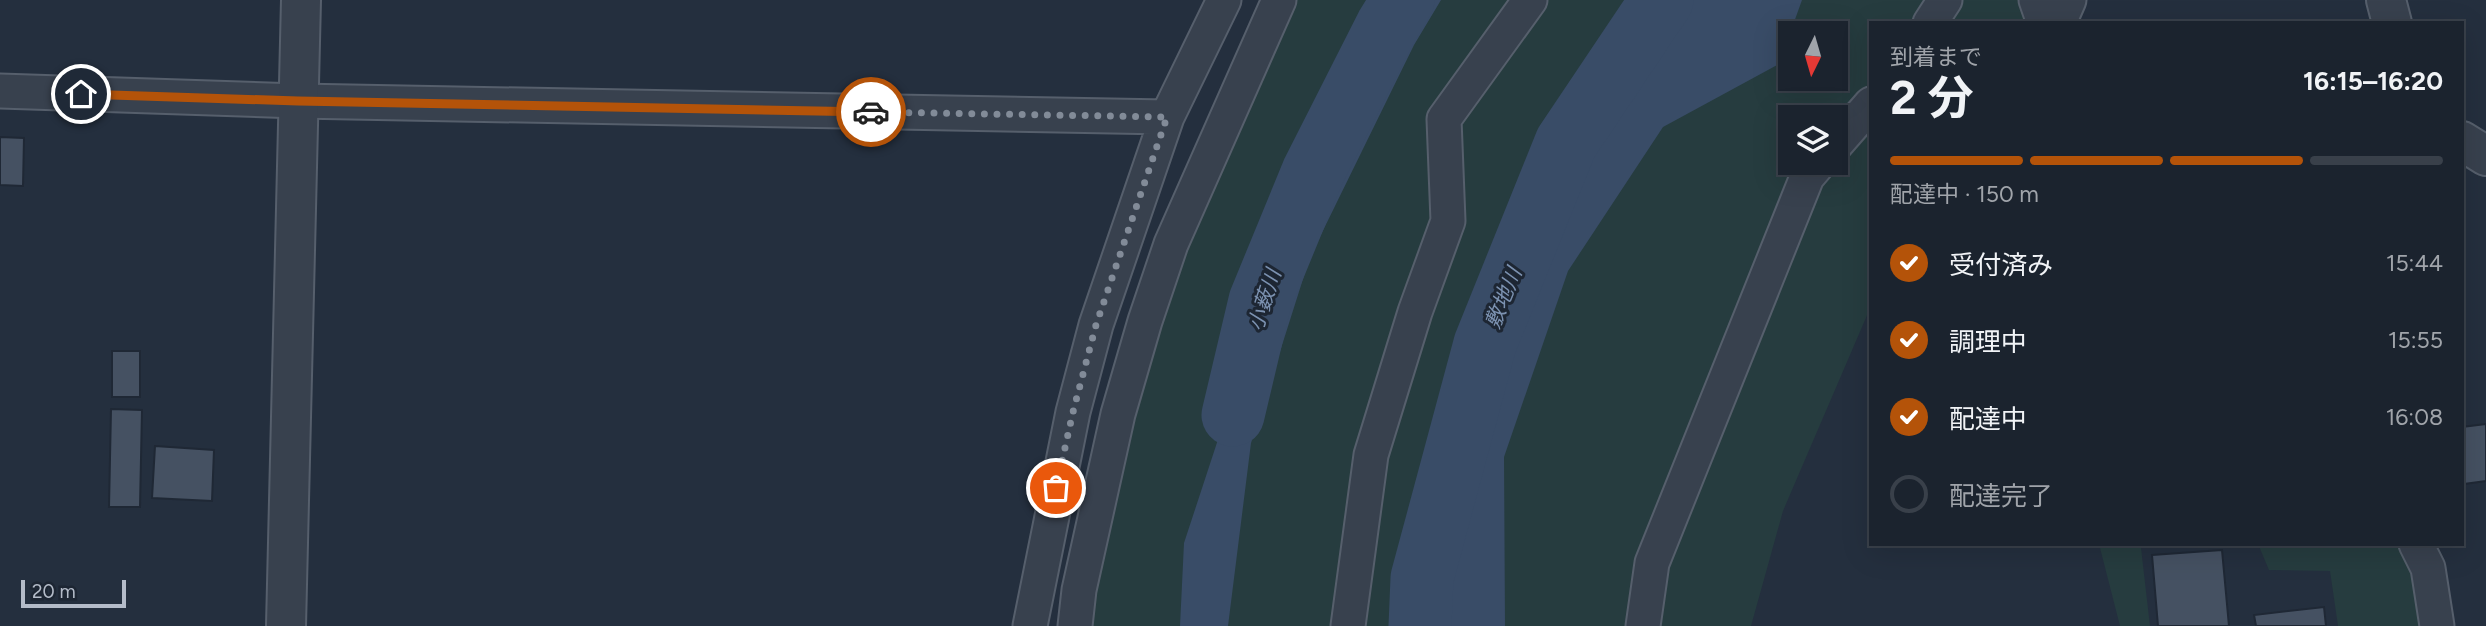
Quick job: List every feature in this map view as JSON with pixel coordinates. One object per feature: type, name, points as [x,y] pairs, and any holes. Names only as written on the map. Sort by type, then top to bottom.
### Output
[{"type":"street","points":[[286,626],[300,0]]},
{"type":"street","points":[[1030,626],[1067,437],[1096,325],[1167,117],[1224,0]]},
{"type":"street","points":[[1075,626],[1079,590],[1118,414],[1149,310],[1171,244],[1279,0]]},
{"type":"street","points":[[1348,626],[1371,455],[1415,312],[1448,221],[1444,119],[1530,0]]},
{"type":"street","points":[[1931,21],[1945,0]]},
{"type":"street","points":[[2036,0],[2042,21]]},
{"type":"street","points":[[2060,21],[2069,0]]},
{"type":"street","points":[[2386,0],[2391,21]]},
{"type":"street","points":[[0,91],[298,101],[1167,117]]},
{"type":"street","points":[[1848,130],[1869,106]]},
{"type":"street","points":[[1643,626],[1651,563],[1809,175]]},
{"type":"street","points":[[2417,546],[2428,568],[2437,626]]},
{"type":"green space","points":[[1272,0],[2025,0],[2028,21],[1869,21],[1869,311],[1783,511],[1751,626],[1085,626],[1168,254]]},
{"type":"green space","points":[[2100,546],[2150,546],[2141,548],[2150,626],[2120,626]]},
{"type":"green space","points":[[2259,546],[2417,546],[2437,626],[2338,626],[2330,571],[2269,570]]},
{"type":"water","points":[[1397,0],[1441,0],[1414,45],[1310,257],[1251,443],[1228,626],[1180,626],[1184,543],[1254,330]]},
{"type":"water","points":[[1666,0],[1802,0],[1794,21],[1778,21],[1778,65],[1663,127],[1568,271],[1504,457],[1505,626],[1422,626],[1430,549],[1469,405],[1494,286],[1586,112]]},
{"type":"building","points":[[0,137],[24,138],[23,186],[0,185]]},
{"type":"building","points":[[112,351],[140,351],[140,397],[112,397]]},
{"type":"building","points":[[111,409],[142,410],[140,507],[109,507]]},
{"type":"building","points":[[2486,424],[2486,481],[2464,484],[2464,427]]},
{"type":"building","points":[[155,446],[214,450],[212,501],[152,498]]},
{"type":"building","points":[[2222,550],[2229,626],[2158,626],[2152,555]]},
{"type":"building","points":[[2324,607],[2326,626],[2256,626],[2254,615]]},
{"type":"waterway","name":"小薮川","points":[[1233,415],[1260,301],[1313,172],[1387,26],[1403,0]]},
{"type":"waterway","name":"敷地川","points":[[1420,626],[1422,578],[1485,344],[1566,143],[1662,0]]},
{"type":"way so far","points":[[871,112],[1167,117],[1096,325],[1056,488]]},
{"type":"route","points":[[81,94],[871,112]]}]
